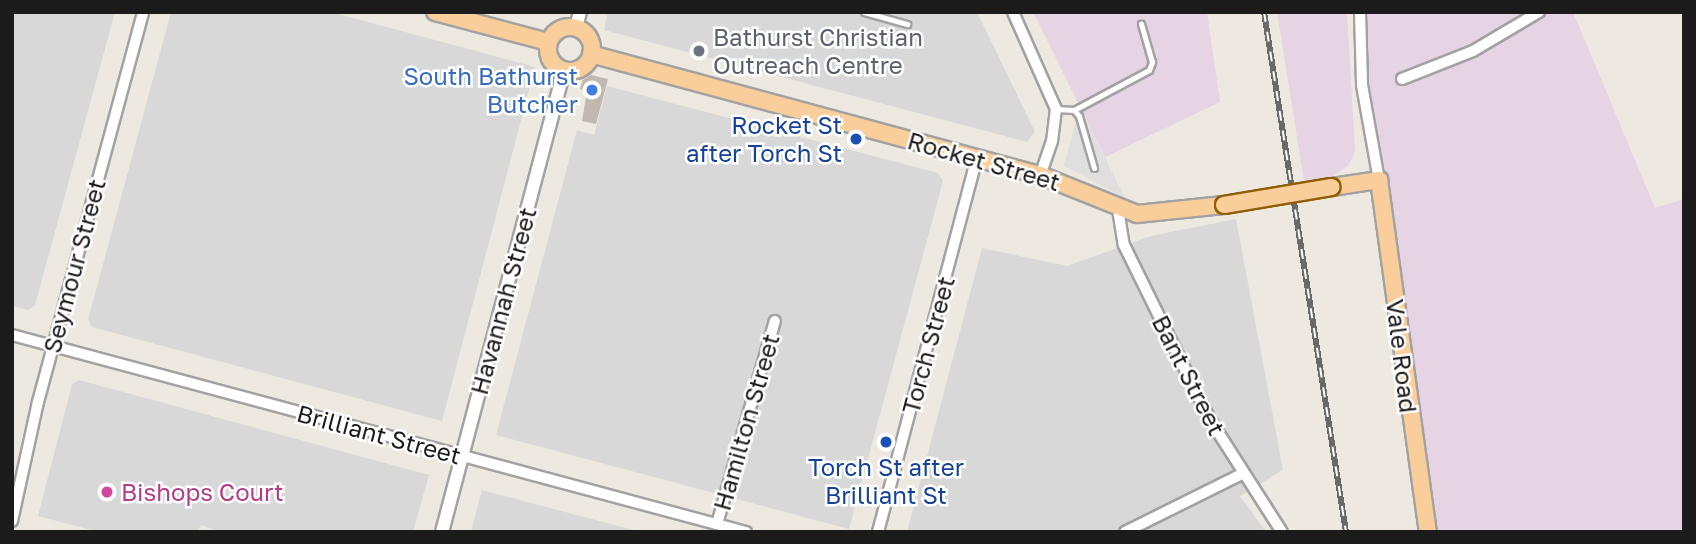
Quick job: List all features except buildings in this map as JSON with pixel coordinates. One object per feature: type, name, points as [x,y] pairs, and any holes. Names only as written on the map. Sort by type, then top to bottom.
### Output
[{"type":"main road","points":[[435,12],[548,42]]},
{"type":"main road","points":[[578,20],[587,35],[591,54],[578,69],[564,70],[549,57],[548,42],[562,27],[578,20]]},
{"type":"main road","name":"Rocket Street","points":[[591,54],[1040,175],[1118,209],[1163,214],[1379,180]]},
{"type":"main road","name":"Vale Road","points":[[1379,180],[1428,532]]},
{"type":"street","name":"Seymour Street","points":[[12,521],[53,345],[143,12]]},
{"type":"street","points":[[1013,12],[1056,109],[1052,141],[1040,175]]},
{"type":"street","points":[[1360,12],[1365,108],[1379,180]]},
{"type":"street","points":[[1402,79],[1473,51],[1538,12]]},
{"type":"street","name":"Havannah Street","points":[[442,532],[564,70]]},
{"type":"street","name":"Torch Street","points":[[878,532],[977,157]]},
{"type":"street","name":"Bant Street","points":[[1118,209],[1124,245],[1209,418],[1242,474],[1282,532]]},
{"type":"street","name":"Hamilton Street","points":[[717,524],[775,321]]},
{"type":"street","name":"Brilliant Street","points":[[12,335],[746,532]]},
{"type":"street","points":[[1125,532],[1242,474]]},
{"type":"lane","points":[[864,12],[907,24]]},
{"type":"lane","points":[[1056,109],[1074,110],[1149,70],[1152,61],[1141,24]]},
{"type":"lane","points":[[1074,110],[1094,168]]},
{"type":"shaded area","points":[[12,12],[115,12],[35,305],[28,310],[12,306]]},
{"type":"shaded area","points":[[171,12],[331,12],[535,67],[442,421],[92,327],[88,320]]},
{"type":"shaded area","points":[[608,12],[977,12],[1035,132],[1027,142],[604,30]]},
{"type":"shaded area","points":[[1033,12],[1207,12],[1220,102],[1105,157]]},
{"type":"shaded area","points":[[1277,12],[1347,12],[1355,151],[1349,165],[1330,178],[1304,181]]},
{"type":"shaded area","points":[[1360,12],[1573,12],[1655,208],[1684,199],[1684,532],[1428,532],[1365,108]]},
{"type":"shaded area","points":[[607,86],[938,173],[943,181],[849,529],[496,435],[577,130],[594,135]]},
{"type":"shaded area","points":[[1082,112],[1125,198],[1064,166],[1076,121]]},
{"type":"shaded area","points":[[1236,219],[1283,470],[1240,496],[1266,532],[907,532],[982,248],[1067,266],[1151,236]]},
{"type":"shaded area","points":[[79,380],[429,475],[413,532],[220,532],[201,525],[198,532],[99,532],[38,516],[72,384]]},
{"type":"shaded area","points":[[482,490],[641,532],[471,532]]},
{"type":"railway","points":[[1264,12],[1346,532]]},
{"type":"place","name":"Bathurst Christian Outreach Centre","points":[[699,51]]},
{"type":"place","name":"South Bathurst Butcher","points":[[592,90]]},
{"type":"place","name":"Rocket St after Torch St","points":[[856,139]]},
{"type":"place","name":"Torch St after Brilliant St","points":[[886,442]]},
{"type":"place","name":"Bishops Court","points":[[107,492]]}]
